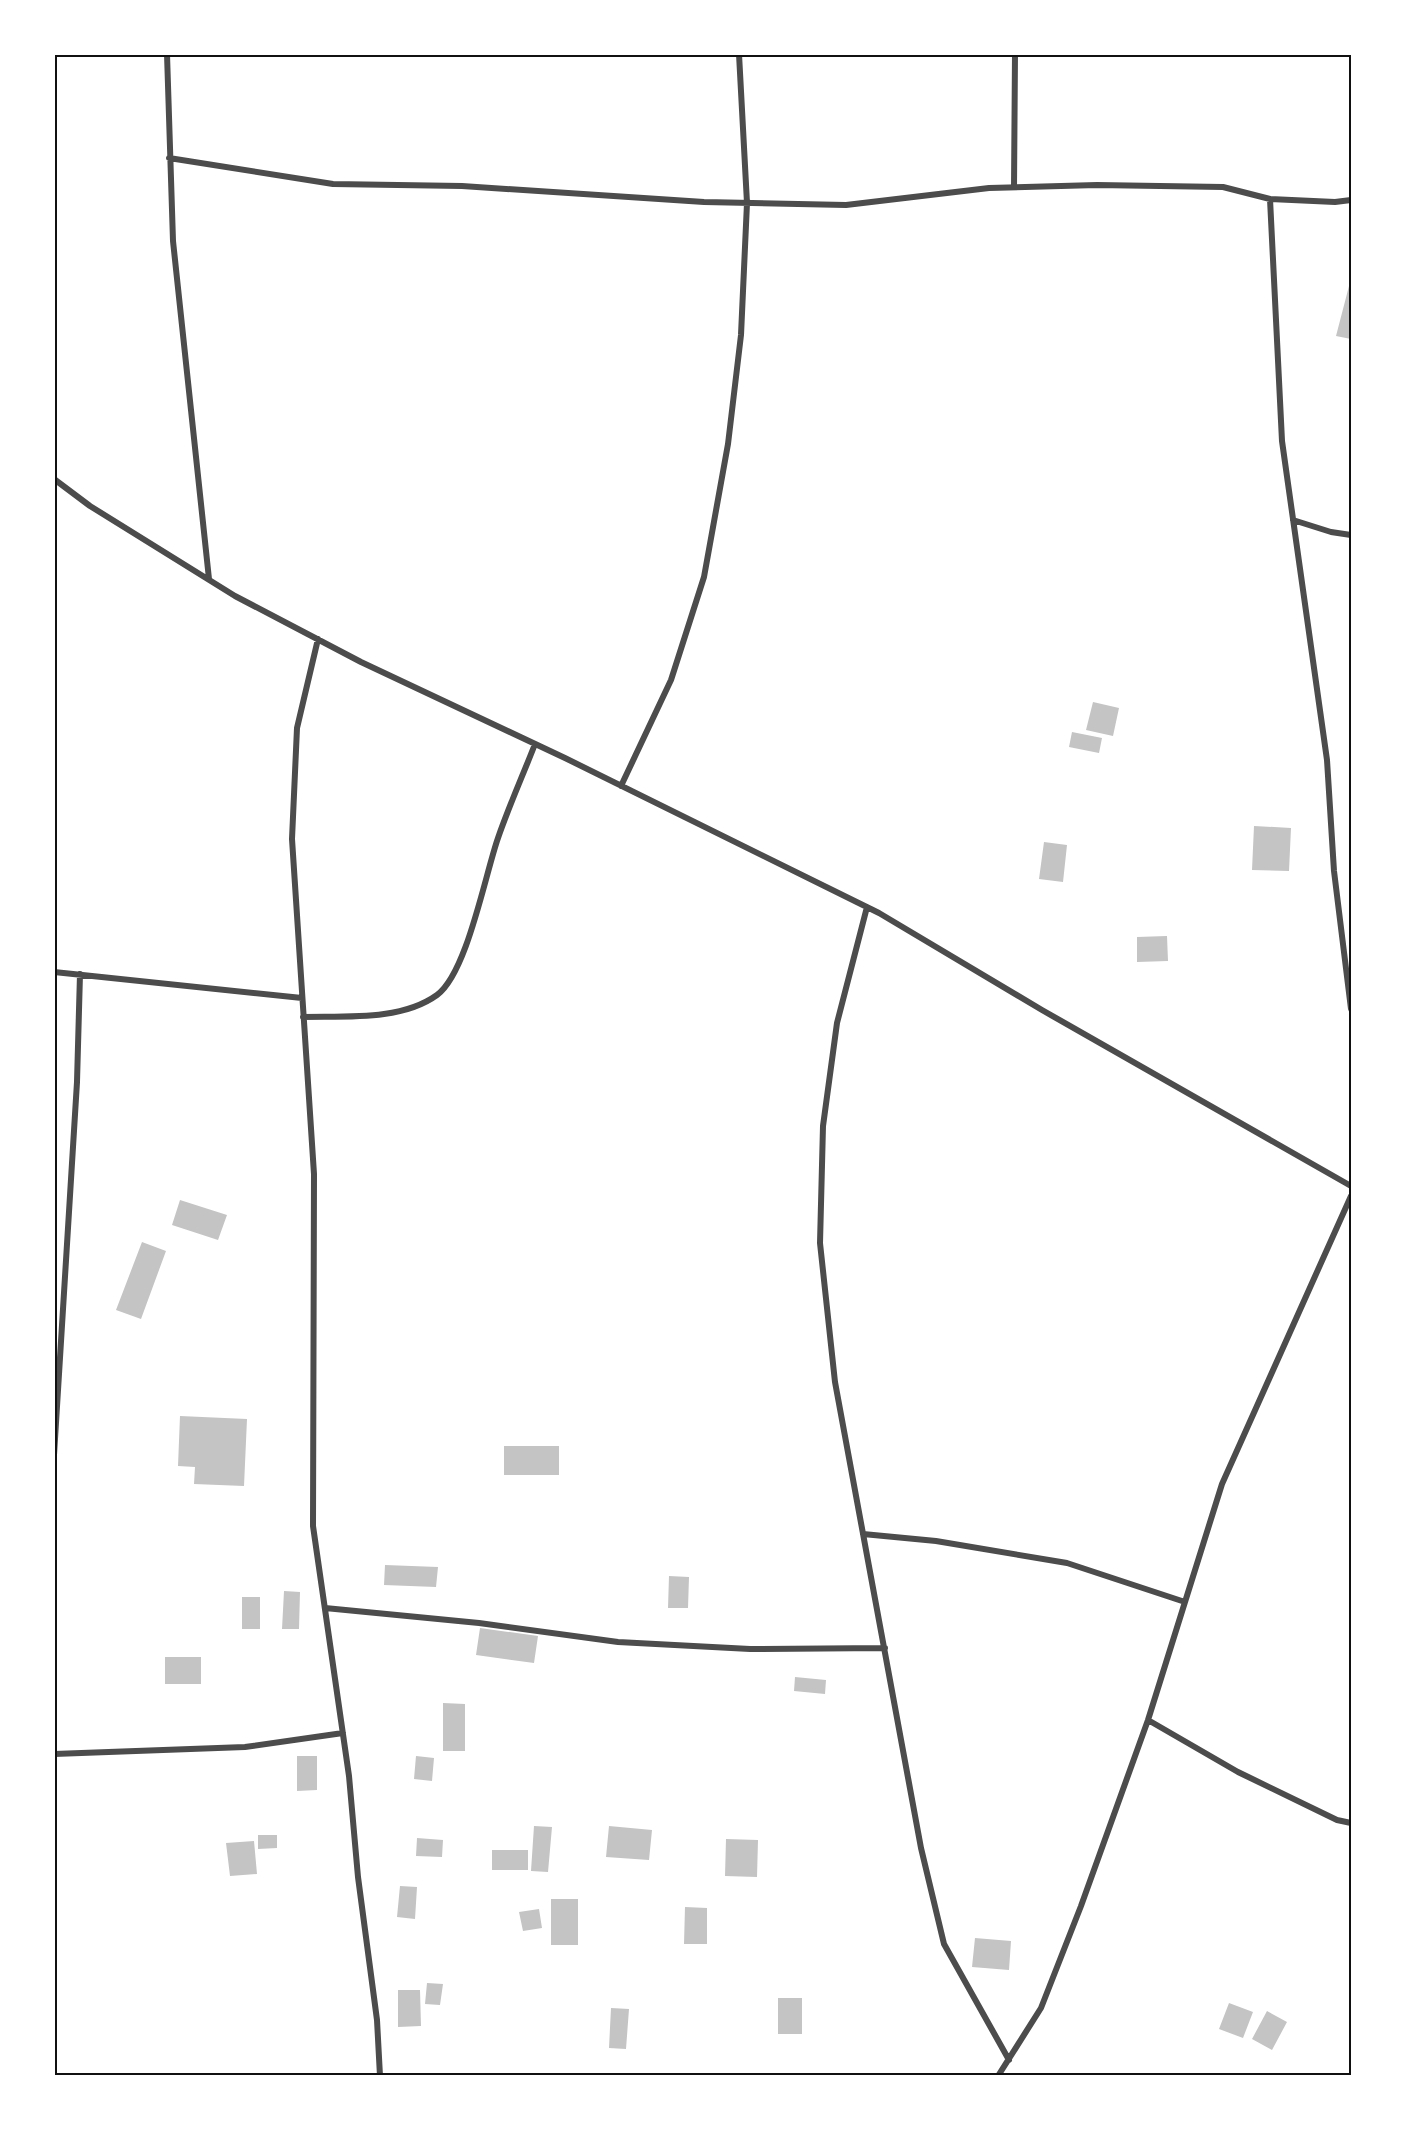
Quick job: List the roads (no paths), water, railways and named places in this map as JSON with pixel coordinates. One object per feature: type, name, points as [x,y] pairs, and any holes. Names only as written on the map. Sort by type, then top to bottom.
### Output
[{"type":"street","points":[[167,54],[173,242],[209,579]]},
{"type":"street","points":[[621,786],[670,680],[704,577],[728,444],[741,334],[747,203],[739,54]]},
{"type":"street","points":[[1014,187],[1015,54]]},
{"type":"street","points":[[169,158],[333,184],[462,186],[747,203],[846,205],[1014,187],[1223,187],[1270,199],[1351,200]]},
{"type":"street","points":[[1270,199],[1282,441],[1327,760],[1334,871],[1351,1009]]},
{"type":"street","points":[[54,479],[90,506],[209,579],[318,639],[867,907],[1351,1186]]},
{"type":"street","points":[[1293,519],[1330,532],[1351,535]]},
{"type":"street","points":[[318,639],[297,728],[292,828],[314,1174],[313,1526],[342,1732],[377,2020],[380,2076]]},
{"type":"street","points":[[303,1017],[360,1016],[410,1009],[439,994],[460,963],[498,839],[535,744]]},
{"type":"street","points":[[867,907],[835,1034],[823,1126],[820,1243],[835,1382],[921,1848],[944,1944],[1009,2060]]},
{"type":"street","points":[[54,972],[302,998]]},
{"type":"street","points":[[54,1455],[77,1082],[80,974]]},
{"type":"street","points":[[998,2076],[1041,2008],[1081,1906],[1148,1720],[1222,1484],[1351,1196]]},
{"type":"street","points":[[863,1534],[936,1541],[1067,1563],[1185,1602]]},
{"type":"street","points":[[325,1608],[479,1623],[618,1642],[750,1649],[885,1648]]},
{"type":"street","points":[[1148,1720],[1238,1772],[1337,1820],[1351,1823]]},
{"type":"street","points":[[54,1754],[245,1747],[342,1732]]}]
